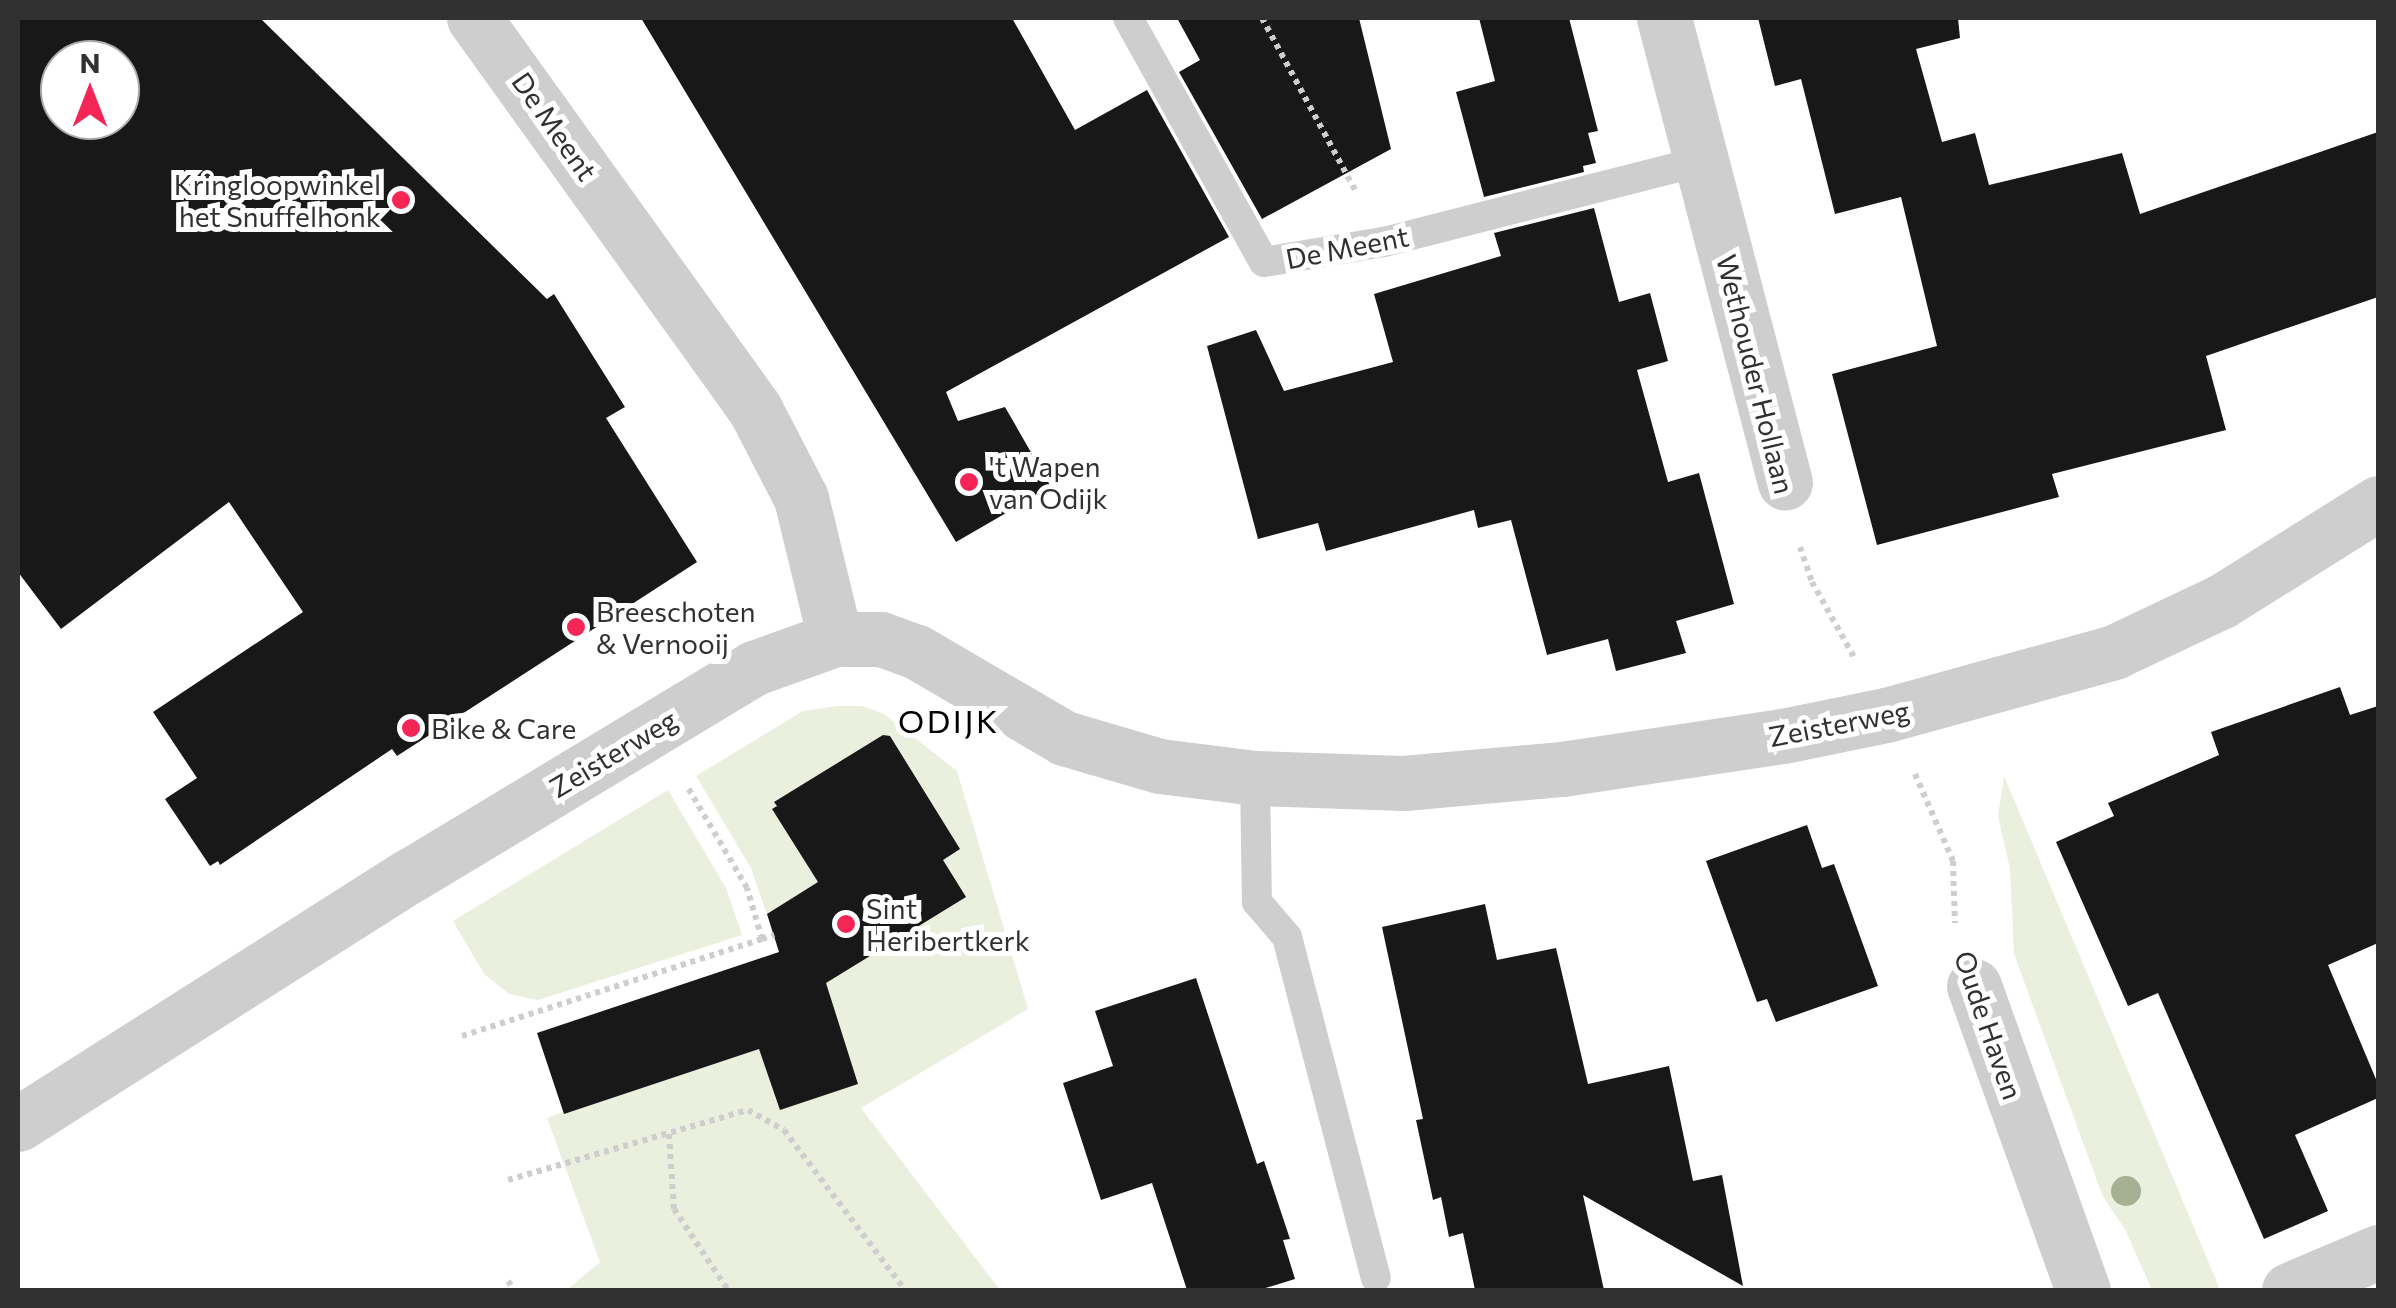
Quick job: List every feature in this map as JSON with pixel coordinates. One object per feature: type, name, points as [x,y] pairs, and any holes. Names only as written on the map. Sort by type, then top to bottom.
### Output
[{"type":"street","name":"Wethouder Hollaan","points":[[1664,18],[1785,483]]},
{"type":"street","name":"De Meent","points":[[494,23],[755,408],[801,498],[835,639]]},
{"type":"street","name":"Zeisterweg","points":[[18,1124],[411,875],[754,668],[835,639],[881,639],[917,652],[1064,738],[1160,766],[1255,778],[1404,783],[1562,769],[1783,736],[1897,737],[2114,652],[2222,601],[2378,503]]},
{"type":"street","name":"Oude Haven","points":[[1974,986],[2083,1290]]},
{"type":"street","points":[[2289,1290],[2378,1252]]},
{"type":"lane","name":"De Meent","points":[[1128,18],[1264,262],[1384,242],[1702,160]]},
{"type":"lane","points":[[1255,778],[1257,902],[1287,937],[1376,1278]]},
{"type":"path","points":[[1262,18],[1384,242]]},
{"type":"path","name":"Wethouder Hollaan","points":[[1785,483],[1812,582],[1897,737]]},
{"type":"path","points":[[654,728],[747,888],[762,939]]},
{"type":"path","name":"Oude Haven","points":[[1897,737],[1947,840],[1953,861],[1956,933],[1974,986]]},
{"type":"path","points":[[462,1036],[774,936]]},
{"type":"path","points":[[508,1180],[748,1110],[784,1130],[906,1290]]},
{"type":"path","points":[[669,1134],[674,1210],[728,1290]]},
{"type":"path","points":[[508,1281],[514,1290]]},
{"type":"green space","points":[[862,706],[884,714],[957,771],[1028,1009],[861,1108],[1000,1290],[567,1290],[600,1262],[547,1118],[565,1111],[785,968],[751,868],[696,776],[803,711]]},
{"type":"green space","points":[[2004,776],[2219,1287],[2212,1290],[2152,1290],[2125,1229],[2103,1197],[2014,954],[2010,869],[1998,816]]},
{"type":"green space","points":[[668,790],[726,888],[742,935],[538,1000],[509,994],[484,974],[453,921]]},
{"type":"building","points":[[18,18],[260,18],[547,299],[554,294],[625,407],[606,418],[697,562],[397,756],[392,749],[220,865],[218,861],[210,866],[165,799],[197,778],[153,712],[303,612],[229,502],[61,629],[18,572]]},
{"type":"building","points":[[641,18],[1012,18],[1075,130],[1147,90],[1229,237],[946,392],[958,421],[1005,407],[1051,487],[956,542]]},
{"type":"building","points":[[1177,18],[1359,18],[1391,149],[1262,219],[1179,72],[1200,60]]},
{"type":"building","points":[[1479,18],[1569,18],[1598,131],[1588,133],[1596,163],[1583,166],[1584,172],[1484,197],[1456,92],[1495,81]]},
{"type":"building","points":[[1758,18],[1958,18],[1960,38],[1916,49],[1942,142],[1975,133],[1989,185],[2122,153],[2140,214],[2378,132],[2378,297],[2206,356],[2226,430],[2052,474],[2059,497],[1877,545],[1832,374],[1937,346],[1901,197],[1835,214],[1801,79],[1775,86]]},
{"type":"building","points":[[1594,208],[1619,302],[1650,293],[1668,361],[1637,370],[1668,482],[1699,473],[1734,604],[1676,621],[1686,653],[1616,671],[1608,639],[1547,655],[1511,520],[1478,528],[1474,510],[1326,551],[1318,523],[1258,539],[1207,346],[1256,330],[1284,391],[1393,362],[1374,294],[1501,256],[1494,233]]},
{"type":"building","points":[[2340,687],[2350,715],[2378,706],[2378,943],[2328,965],[2378,1084],[2378,1098],[2295,1135],[2328,1211],[2264,1239],[2158,993],[2128,1006],[2056,842],[2114,816],[2108,803],[2219,755],[2211,732]]},
{"type":"building","name":"Sint Heribertkerk","points":[[883,735],[890,736],[960,849],[943,860],[966,897],[826,983],[858,1084],[780,1110],[759,1049],[564,1114],[537,1033],[779,952],[767,914],[818,882],[772,809],[777,806],[774,802]]},
{"type":"building","points":[[1807,825],[1822,868],[1834,864],[1878,986],[1776,1022],[1767,999],[1757,1002],[1706,861]]},
{"type":"building","points":[[1485,904],[1497,960],[1556,948],[1588,1084],[1669,1066],[1693,1181],[1722,1175],[1743,1286],[1583,1195],[1604,1290],[1475,1290],[1463,1233],[1449,1237],[1441,1197],[1433,1200],[1416,1120],[1423,1119],[1382,927]]},
{"type":"building","points":[[1196,978],[1257,1164],[1264,1161],[1290,1239],[1283,1240],[1295,1279],[1259,1290],[1187,1290],[1152,1183],[1101,1200],[1063,1083],[1113,1066],[1095,1011]]},
{"type":"place","name":"Kringloopwinkel het Snuffelhonk","points":[[401,200]]},
{"type":"place","name":"'t Wapen van Odijk","points":[[969,482]]},
{"type":"place","name":"Breeschoten & Vernooij","points":[[576,627]]},
{"type":"place","name":"Bike & Care","points":[[411,728]]},
{"type":"place","name":"Sint Heribertkerk","points":[[846,924]]},
{"type":"district","name":"ODIJK","points":[[949,720]]}]
